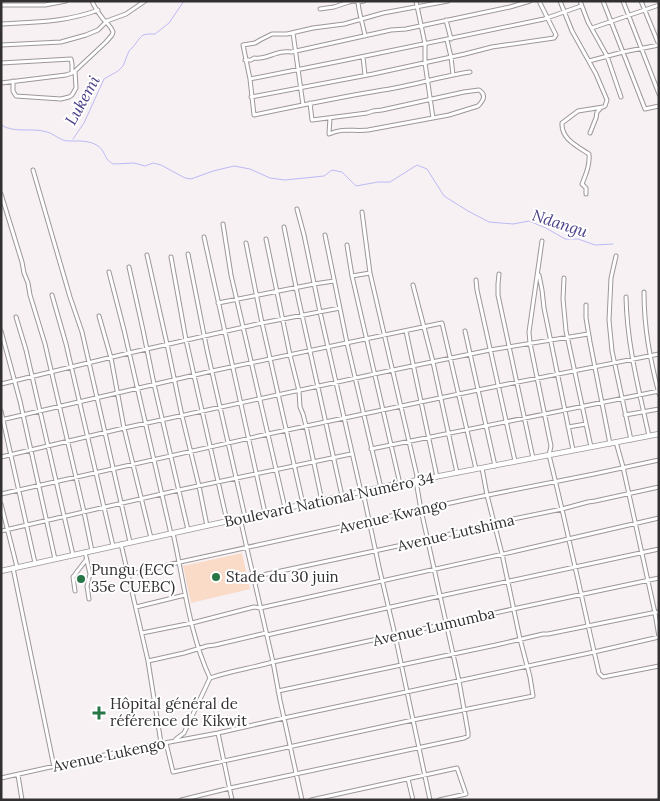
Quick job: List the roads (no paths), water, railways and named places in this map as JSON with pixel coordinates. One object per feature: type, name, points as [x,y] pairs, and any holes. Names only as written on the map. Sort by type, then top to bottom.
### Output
[{"type":"main road","name":"Boulevard National Numéro 34","points":[[1,571],[380,488],[659,434]]},
{"type":"street","points":[[34,1],[39,4]]},
{"type":"street","points":[[1,5],[45,5],[66,1]]},
{"type":"street","points":[[1,83],[66,75],[74,72],[114,32],[98,10],[95,9],[92,1]]},
{"type":"street","points":[[1,45],[61,42],[98,30],[107,22],[126,14],[145,1]]},
{"type":"street","points":[[320,9],[353,1],[364,1]]},
{"type":"street","points":[[416,1],[424,44],[433,118]]},
{"type":"street","points":[[448,1],[384,13],[344,24],[281,35],[272,34],[255,44],[243,45],[250,79],[254,115],[470,72]]},
{"type":"street","points":[[245,60],[259,59],[282,52],[290,53],[510,7],[530,1]]},
{"type":"street","points":[[251,97],[425,63],[492,47],[554,38],[556,36],[539,1]]},
{"type":"street","points":[[560,1],[572,31],[589,61],[607,100],[605,106],[597,112],[590,133]]},
{"type":"street","points":[[580,1],[607,56],[621,96]]},
{"type":"street","points":[[603,1],[645,109],[659,106]]},
{"type":"street","points":[[623,1],[659,94]]},
{"type":"street","points":[[589,61],[659,45],[642,1]]},
{"type":"street","points":[[358,2],[365,36]]},
{"type":"street","points":[[592,28],[659,5]]},
{"type":"street","points":[[250,79],[548,18],[581,6]]},
{"type":"street","points":[[1,24],[34,23],[84,16],[98,10]]},
{"type":"street","points":[[446,20],[453,75]]},
{"type":"street","points":[[293,33],[304,105]]},
{"type":"street","points":[[363,57],[365,75]]},
{"type":"street","points":[[1,63],[70,59],[74,72],[75,90],[72,95],[61,99],[16,96],[12,81]]},
{"type":"street","points":[[310,103],[312,120],[330,118],[367,114],[373,111],[477,90],[481,91],[484,97],[478,106],[448,115],[368,130],[346,129],[330,134],[330,118]]},
{"type":"street","points":[[586,194],[586,188],[582,184],[590,160],[589,154],[578,148],[564,135],[562,123],[578,111],[589,108],[600,109]]},
{"type":"street","points":[[34,170],[70,297],[82,332],[130,542]]},
{"type":"street","points":[[1,194],[45,344],[92,551]]},
{"type":"street","points":[[297,209],[389,608],[430,800]]},
{"type":"street","points":[[181,800],[468,736],[465,709],[421,510],[416,481],[417,476],[370,273],[362,212]]},
{"type":"street","points":[[222,224],[228,261],[285,509]]},
{"type":"street","points":[[284,226],[342,496]]},
{"type":"street","points":[[325,235],[380,488]]},
{"type":"street","points":[[204,237],[265,513]]},
{"type":"street","points":[[266,239],[299,391],[300,407],[306,426],[322,501]]},
{"type":"street","points":[[542,241],[529,332],[530,343],[551,446],[549,455],[599,673],[603,677],[659,666]]},
{"type":"street","points":[[246,243],[303,505]]},
{"type":"street","points":[[347,245],[352,276],[356,286],[400,484]]},
{"type":"street","points":[[188,254],[204,336],[237,478],[253,578],[302,800]]},
{"type":"street","points":[[147,255],[207,526]]},
{"type":"street","points":[[616,256],[611,278],[609,320],[614,362],[631,440]]},
{"type":"street","points":[[171,257],[186,340],[227,521]]},
{"type":"street","points":[[129,267],[188,530]]},
{"type":"street","points":[[109,272],[161,494],[180,562],[185,595],[198,649],[210,678],[184,733],[176,738],[175,741]]},
{"type":"street","points":[[538,272],[573,451]]},
{"type":"street","points":[[352,276],[370,273]]},
{"type":"street","points":[[499,274],[498,295],[534,458]]},
{"type":"street","points":[[564,278],[564,312],[574,370],[591,447]]},
{"type":"street","points":[[476,280],[515,462]]},
{"type":"street","points":[[218,303],[334,281]]},
{"type":"street","points":[[413,285],[425,327],[457,473]]},
{"type":"street","points":[[371,450],[640,394],[659,392],[645,326],[644,292]]},
{"type":"street","points":[[52,295],[72,368],[113,546]]},
{"type":"street","points":[[626,298],[626,321],[632,359],[649,436]]},
{"type":"street","points":[[586,304],[588,334],[610,444]]},
{"type":"street","points":[[1,384],[167,344],[340,308]]},
{"type":"street","points":[[100,316],[111,358],[124,428],[151,538]]},
{"type":"street","points":[[16,317],[26,350],[73,555]]},
{"type":"street","points":[[2,420],[212,371],[442,323],[476,470]]},
{"type":"street","points":[[1,331],[15,381],[55,559]]},
{"type":"street","points":[[406,331],[437,477]]},
{"type":"street","points":[[465,331],[495,466]]},
{"type":"street","points":[[1,457],[278,394],[490,350],[588,334]]},
{"type":"street","points":[[1,494],[210,446],[659,354]]},
{"type":"street","points":[[626,415],[659,409]]},
{"type":"street","points":[[1,411],[35,563]]},
{"type":"street","points":[[568,427],[586,424]]},
{"type":"street","points":[[616,442],[657,612],[659,637]]},
{"type":"street","points":[[1,531],[179,490],[352,454]]},
{"type":"street","name":"Avenue Kwango","points":[[128,575],[369,520],[659,460]]},
{"type":"street","points":[[166,743],[173,772],[533,696],[482,468]]},
{"type":"street","name":"Avenue Lutshima","points":[[253,578],[659,487]]},
{"type":"street","points":[[1,504],[54,767]]},
{"type":"street","points":[[142,633],[659,518]]},
{"type":"street","points":[[121,544],[148,661],[161,743]]},
{"type":"street","points":[[148,661],[659,549]]},
{"type":"street","points":[[85,552],[90,574],[87,586],[89,598]]},
{"type":"street","points":[[75,591],[73,577],[87,560]]},
{"type":"street","name":"Avenue Lumumba","points":[[210,678],[273,662],[659,578]]},
{"type":"street","points":[[136,607],[185,595]]},
{"type":"street","points":[[278,690],[657,612]]},
{"type":"street","name":"Avenue Lukengo","points":[[1,778],[659,637]]},
{"type":"street","points":[[218,733],[232,800]]},
{"type":"street","points":[[311,800],[457,768],[466,794],[439,800]]},
{"type":"street","points":[[18,775],[22,800]]},
{"type":"street","points":[[408,779],[413,800]]},
{"type":"waterway","name":"Lukemi","points":[[73,139],[84,123],[104,79],[123,66],[129,51],[143,35],[155,34],[169,23],[184,1]]},
{"type":"waterway","name":"Ndangu","points":[[1,125],[18,130],[47,132],[65,141],[84,141],[95,144],[100,147],[107,159],[113,164],[134,163],[145,166],[153,163],[191,179],[234,166],[250,169],[270,178],[285,180],[324,176],[332,170],[342,172],[356,186],[390,182],[417,165],[427,169],[444,196],[489,222],[513,224],[529,221],[565,239],[578,239],[595,245],[613,244]]},
{"type":"place","name":"Stade du 30 juin","points":[[216,577]]},
{"type":"place","name":"Pungu (ECC 35e CUEBC)","points":[[81,579]]},
{"type":"place","name":"Hôpital général de référence de Kikwit","points":[[99,713]]}]
